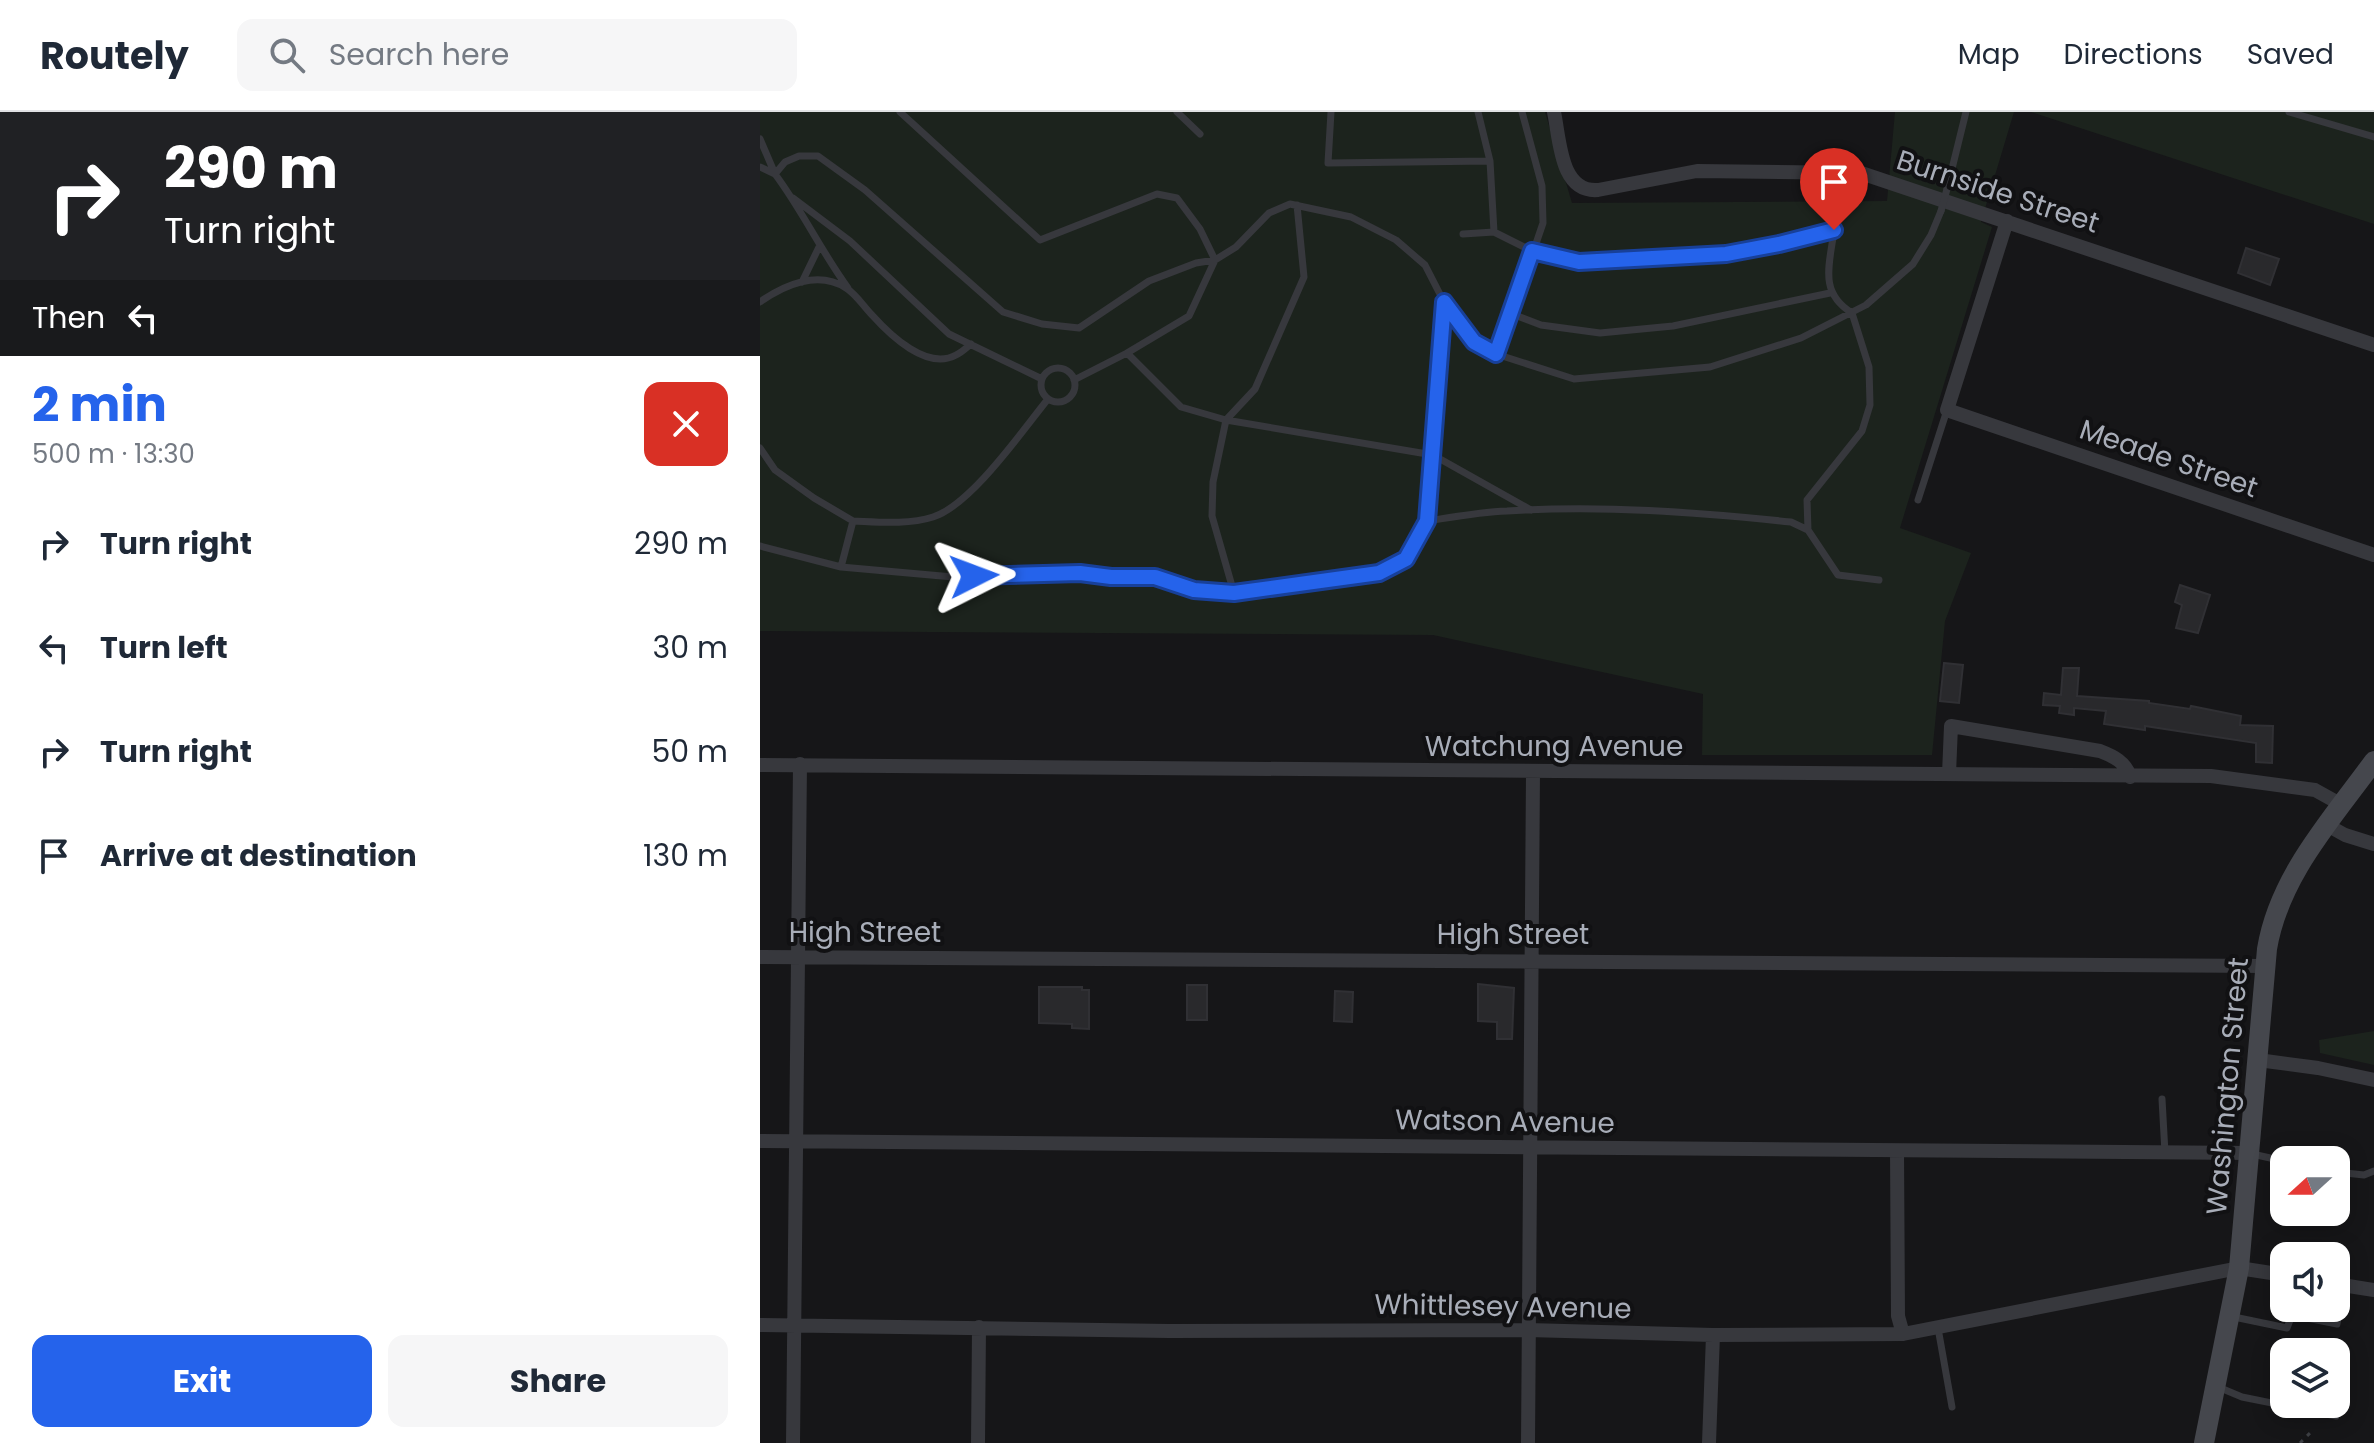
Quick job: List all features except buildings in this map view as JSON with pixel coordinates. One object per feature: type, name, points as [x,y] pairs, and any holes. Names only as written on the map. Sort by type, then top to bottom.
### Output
[{"type":"main road","name":"Washington Street","points":[[2204,1443],[2239,1268],[2269,933],[2279,900],[2295,871],[2374,761]]},
{"type":"street","name":"Burnside Street","points":[[1554,112],[1570,179],[1575,185],[1590,191],[1697,171],[1868,175],[2374,345]]},
{"type":"street","points":[[1947,410],[2007,221]]},
{"type":"street","name":"Meade Street","points":[[1947,410],[2374,555]]},
{"type":"street","points":[[1949,774],[1951,726],[2100,751],[2125,765],[2130,777]]},
{"type":"street","points":[[793,1443],[800,764]]},
{"type":"street","name":"Watchung Avenue","points":[[760,765],[2240,778],[2315,790],[2342,805]]},
{"type":"street","points":[[1528,1443],[1534,960],[1533,772]]},
{"type":"street","points":[[2327,825],[2345,835],[2374,844]]},
{"type":"street","name":"High Street","points":[[760,957],[2265,966]]},
{"type":"street","points":[[2258,1060],[2374,1080]]},
{"type":"street","name":"Watson Avenue","points":[[760,1141],[2250,1153]]},
{"type":"street","points":[[1897,1151],[1898,1316],[1903,1334]]},
{"type":"street","points":[[2239,1268],[2270,1273]]},
{"type":"street","name":"Whittlesey Avenue","points":[[760,1325],[1169,1331],[1528,1330],[1713,1335],[1903,1334],[2239,1268]]},
{"type":"street","points":[[2350,1286],[2374,1290]]},
{"type":"street","points":[[978,1443],[979,1327]]},
{"type":"street","points":[[1709,1443],[1713,1335]]},
{"type":"lane","points":[[900,112],[1040,240],[1157,194],[1177,198],[1200,229],[1215,260]]},
{"type":"lane","points":[[1177,112],[1200,134]]},
{"type":"lane","points":[[1331,112],[1328,163],[1490,161]]},
{"type":"lane","points":[[1478,112],[1490,161],[1494,232]]},
{"type":"lane","points":[[1496,354],[1543,223],[1542,186],[1522,112]]},
{"type":"lane","points":[[775,174],[785,162],[799,156],[818,156],[865,190],[1003,312],[1042,324],[1079,328],[1149,281],[1196,263],[1215,260],[1236,247],[1269,213],[1290,204],[1351,217],[1396,240],[1425,265],[1444,302],[1474,342],[1496,354],[1574,379],[1710,367],[1801,338],[1866,305],[1913,264],[1931,235],[1941,211],[1966,112]]},
{"type":"lane","points":[[2289,112],[2374,137]]},
{"type":"lane","points":[[760,139],[775,174],[792,197],[819,247],[848,288],[880,324],[916,352],[935,359],[954,357],[971,344]]},
{"type":"lane","points":[[760,167],[775,174]]},
{"type":"lane","points":[[792,197],[850,241],[949,334],[1042,379]]},
{"type":"lane","points":[[1234,593],[1212,516],[1213,482],[1226,420],[1255,389],[1304,277],[1297,205]]},
{"type":"lane","points":[[1463,234],[1494,232],[1532,251],[1579,262],[1726,254],[1834,230],[1830,293],[1838,304],[1852,313],[1869,367],[1870,405],[1862,431],[1807,500],[1808,530]]},
{"type":"lane","points":[[802,282],[819,247]]},
{"type":"lane","points":[[1074,380],[1189,316],[1215,260]]},
{"type":"lane","points":[[760,302],[779,288],[802,282],[826,280],[848,288]]},
{"type":"lane","points":[[1512,314],[1541,325],[1600,333],[1710,319],[1830,293]]},
{"type":"lane","points":[[760,546],[841,567],[953,577],[1080,573],[1155,577],[1194,590],[1234,593],[1379,573],[1406,559],[1427,521],[1444,302]]},
{"type":"lane","points":[[1127,353],[1181,407],[1226,420],[1433,455],[1531,510]]},
{"type":"lane","points":[[1058,368],[1068,372],[1074,380],[1073,392],[1065,400],[1048,399],[1042,390],[1042,379],[1048,371],[1058,368]]},
{"type":"lane","points":[[760,448],[775,470],[853,521],[887,523],[934,517],[969,494],[1048,399]]},
{"type":"lane","points":[[1918,500],[1947,410]]},
{"type":"lane","points":[[1427,521],[1580,508],[1791,522],[1808,530],[1838,575],[1879,580]]},
{"type":"lane","points":[[841,567],[853,521]]},
{"type":"lane","points":[[2162,1099],[2165,1153]]},
{"type":"lane","points":[[2250,1153],[2270,1158]]},
{"type":"lane","points":[[2350,1174],[2364,1175],[2374,1171]]},
{"type":"lane","points":[[2230,1316],[2287,1328],[2289,1322]]},
{"type":"lane","points":[[1938,1328],[1952,1407]]},
{"type":"lane","points":[[2216,1386],[2242,1397],[2270,1403]]},
{"type":"path","points":[[2300,1443],[2311,1432]]},
{"type":"shaded area","points":[[760,112],[1545,112],[1572,203],[1887,201],[1895,112],[2014,112],[1981,222],[1992,227],[1900,528],[1971,553],[1945,621],[1932,755],[1702,755],[1703,694],[1433,635],[760,631]]},
{"type":"shaded area","points":[[2031,112],[2374,112],[2374,224]]},
{"type":"shaded area","points":[[2374,1031],[2374,1065],[2320,1053],[2319,1040]]},
{"type":"route","points":[[974,576],[1080,573],[1155,577],[1194,590],[1234,593],[1379,573],[1406,559],[1427,521],[1444,302],[1474,342],[1496,354],[1532,251],[1579,262],[1726,254],[1834,230]]}]
